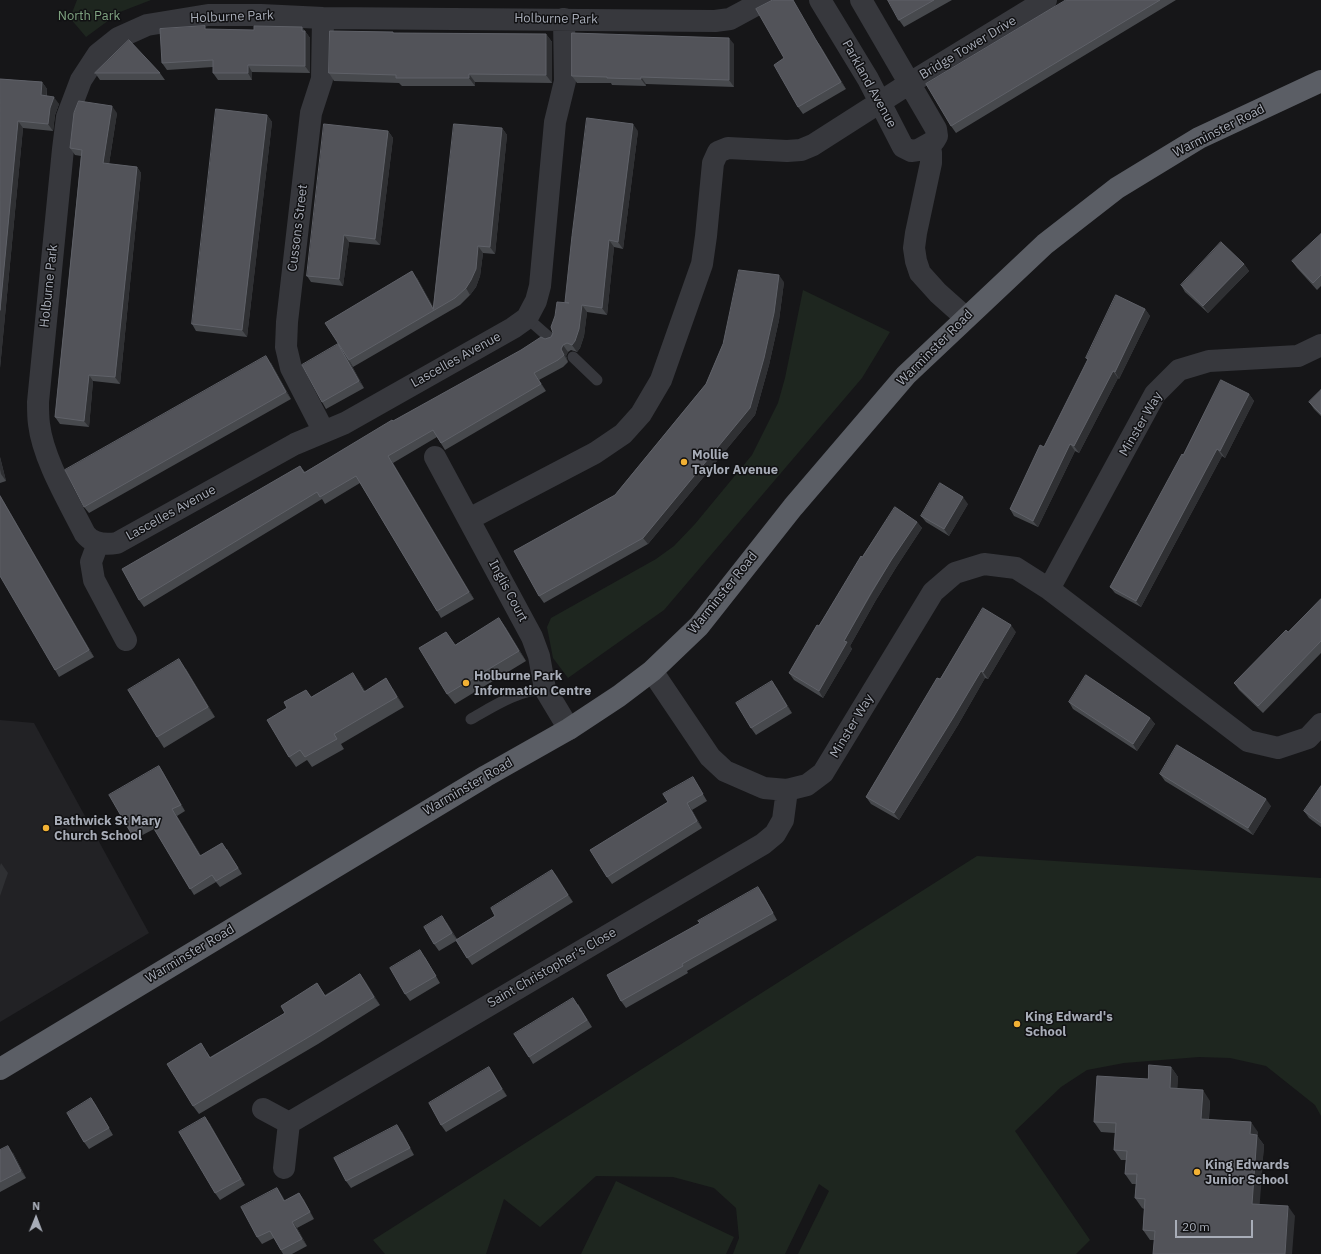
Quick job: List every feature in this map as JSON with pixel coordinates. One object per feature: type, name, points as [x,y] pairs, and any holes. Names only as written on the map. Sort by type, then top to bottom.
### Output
[{"type":"highway","name":"Warminster Road","points":[[0,1069],[486,776],[569,728],[618,696],[652,671],[699,626],[793,507],[906,375],[1045,244],[1117,188],[1199,138],[1321,81]]},
{"type":"street","name":"Holburne Park","points":[[108,543],[90,540],[85,534],[53,471],[39,425],[38,402],[67,117],[81,80],[98,54],[118,38],[147,25],[208,15],[262,15],[323,18],[564,19],[715,22],[730,19],[765,0]]},
{"type":"street","name":"Parkland Avenue","points":[[820,0],[868,79],[903,147],[911,151],[918,150],[927,145]]},
{"type":"street","points":[[861,0],[936,129],[937,136],[934,141],[927,145],[931,152],[930,163],[916,233],[914,248],[916,261],[920,273],[938,293],[966,318]]},
{"type":"street","name":"Bridge Tower Drive","points":[[910,83],[1046,0]]},
{"type":"street","name":"Cussons Street","points":[[323,18],[322,79],[311,113],[287,322],[286,347],[291,368],[324,432]]},
{"type":"street","name":"Lascelles Avenue","points":[[108,543],[295,444],[345,423],[513,328],[527,318],[536,301],[540,286],[555,122],[565,80],[564,19]]},
{"type":"street","points":[[469,519],[595,453],[623,434],[641,414],[661,380],[702,264],[713,163],[718,152],[728,148],[787,151],[801,150],[813,145],[910,83]]},
{"type":"street","name":"Minster Way","points":[[1049,589],[1155,394],[1179,370],[1208,361],[1298,356],[1321,345]]},
{"type":"street","name":"Inglis Court","points":[[435,457],[532,637],[538,656],[545,689],[569,728]]},
{"type":"street","points":[[108,543],[91,562],[94,580],[126,640]]},
{"type":"street","name":"Minster Way","points":[[652,671],[710,758],[725,771],[764,788],[787,790],[807,785],[823,773],[933,592],[955,573],[984,564],[1016,568],[1049,589],[1248,741],[1278,748],[1308,738],[1321,724]]},
{"type":"street","name":"Saint Christopher's Close","points":[[289,1123],[763,844],[775,834],[783,820],[787,790]]},
{"type":"street","points":[[263,1109],[289,1123],[284,1168]]},
{"type":"lane","points":[[527,318],[551,339]]},
{"type":"lane","points":[[573,357],[597,380]]},
{"type":"lane","points":[[471,718],[504,700],[533,690],[545,689]]},
{"type":"shaded area","name":"Bathwick St Mary Church School","points":[[0,720],[34,723],[149,933],[0,1022]]},
{"type":"green space","name":"North Park","points":[[77,0],[151,0],[120,12],[86,37],[70,18]]},
{"type":"green space","points":[[803,290],[890,332],[862,378],[664,610],[568,678],[553,658],[547,627],[551,618],[656,559],[674,546],[695,524],[752,455],[778,403],[785,378]]},
{"type":"green space","name":"King Edward's School","points":[[977,856],[1321,878],[1321,1116],[1315,1105],[1266,1066],[1230,1058],[1199,1057],[1124,1063],[1087,1070],[1061,1087],[1015,1131],[1090,1240],[1076,1254],[798,1254],[829,1191],[819,1184],[785,1254],[733,1254],[739,1238],[736,1208],[714,1188],[673,1177],[596,1176],[540,1227],[504,1199],[486,1254],[385,1254],[373,1240]]},
{"type":"green space","points":[[616,1181],[734,1237],[726,1254],[581,1254]]},
{"type":"building","points":[[773,0],[793,0],[841,82],[798,107],[774,65],[784,58],[756,9]]},
{"type":"building","points":[[888,0],[934,0],[899,20]]},
{"type":"building","points":[[1066,0],[1160,0],[951,126],[926,84]]},
{"type":"building","points":[[205,26],[205,29],[254,30],[254,26],[302,27],[302,31],[305,31],[305,66],[248,65],[248,73],[213,73],[213,60],[162,63],[160,29]]},
{"type":"building","points":[[330,31],[546,34],[546,75],[469,74],[469,78],[396,78],[396,75],[329,73]]},
{"type":"building","points":[[572,33],[729,38],[729,80],[641,77],[641,79],[572,76]]},
{"type":"building","points":[[129,40],[160,73],[95,73]]},
{"type":"building","points":[[0,79],[42,82],[41,95],[54,97],[50,108],[48,124],[18,121],[0,310]]},
{"type":"building","points":[[79,101],[112,106],[103,163],[137,167],[115,377],[89,375],[84,421],[55,417],[82,150],[70,148],[74,113]]},
{"type":"building","points":[[216,109],[267,115],[242,330],[192,324]]},
{"type":"building","points":[[587,118],[633,124],[618,242],[609,240],[602,308],[582,305],[579,329],[575,341],[572,345],[567,343],[563,345],[561,349],[564,355],[558,360],[534,373],[541,384],[441,443],[433,430],[388,456],[469,592],[437,611],[356,476],[320,497],[317,492],[139,600],[122,569],[300,466],[304,473],[392,420],[393,421],[521,350],[541,337],[545,339],[551,337],[553,333],[551,327],[555,316],[557,302],[569,303],[565,302]]},
{"type":"building","points":[[324,124],[388,131],[375,239],[344,235],[339,279],[307,276]]},
{"type":"building","points":[[454,124],[502,128],[490,247],[478,246],[476,269],[466,288],[455,298],[349,360],[325,323],[412,271],[433,309]]},
{"type":"building","points":[[1321,234],[1321,275],[1313,283],[1292,261]]},
{"type":"building","points":[[1221,242],[1244,264],[1203,306],[1181,285]]},
{"type":"building","points":[[739,270],[779,275],[774,313],[764,358],[750,408],[643,538],[539,596],[514,551],[615,495],[706,384],[723,344]]},
{"type":"building","points":[[1116,295],[1145,309],[1115,372],[1113,371],[1074,446],[1070,444],[1033,521],[1010,509],[1040,445],[1044,447],[1088,359],[1086,358]]},
{"type":"building","points":[[338,344],[359,381],[322,402],[302,365]]},
{"type":"building","points":[[266,356],[286,392],[84,507],[65,470]]},
{"type":"building","points":[[1221,380],[1249,394],[1220,451],[1217,449],[1136,601],[1110,587],[1182,454],[1183,455]]},
{"type":"building","points":[[1321,390],[1321,414],[1309,402]]},
{"type":"building","points":[[940,483],[963,497],[944,529],[921,516]]},
{"type":"building","points":[[0,496],[89,650],[55,670],[0,576]]},
{"type":"building","points":[[895,507],[917,522],[871,593],[844,641],[847,642],[819,691],[789,673],[817,625],[819,626],[861,556],[862,557]]},
{"type":"building","points":[[1321,599],[1321,641],[1258,706],[1234,683],[1286,630],[1288,632]]},
{"type":"building","points":[[983,608],[1011,625],[894,813],[866,797],[937,678],[940,679]]},
{"type":"building","name":"Holburne Park Information Centre","points":[[499,618],[519,651],[447,694],[419,648],[446,632],[455,645]]},
{"type":"building","points":[[179,659],[208,707],[157,737],[128,690]]},
{"type":"building","points":[[353,673],[364,692],[386,678],[397,697],[334,734],[337,739],[305,757],[300,750],[289,757],[267,720],[287,708],[284,702],[306,690],[311,697]]},
{"type":"building","points":[[1086,675],[1150,718],[1133,744],[1069,702]]},
{"type":"building","points":[[772,681],[787,706],[751,728],[736,703]]},
{"type":"building","points":[[1177,745],[1266,799],[1248,828],[1160,774]]},
{"type":"building","points":[[159,766],[181,805],[172,809],[200,856],[222,843],[238,868],[216,881],[212,875],[190,889],[150,822],[131,833],[109,795]]},
{"type":"building","points":[[693,777],[703,794],[687,803],[697,821],[607,877],[590,850],[668,802],[663,794]]},
{"type":"building","points":[[1321,786],[1321,823],[1304,811]]},
{"type":"building","points":[[552,870],[568,895],[467,958],[456,940],[495,916],[491,908]]},
{"type":"building","points":[[758,887],[773,913],[682,964],[683,966],[621,1001],[607,975],[700,923],[698,921]]},
{"type":"building","points":[[442,916],[452,933],[434,944],[424,927]]},
{"type":"building","points":[[420,950],[436,976],[405,994],[390,968]]},
{"type":"building","points":[[360,974],[374,997],[193,1106],[167,1064],[201,1043],[210,1058],[285,1013],[281,1006],[317,983],[325,996]]},
{"type":"building","points":[[573,998],[587,1020],[529,1057],[514,1034]]},
{"type":"building","name":"King Edwards Junior School","points":[[1149,1065],[1171,1067],[1170,1088],[1203,1090],[1201,1119],[1251,1122],[1250,1134],[1257,1135],[1252,1204],[1288,1206],[1285,1254],[1153,1254],[1155,1231],[1143,1230],[1145,1199],[1135,1198],[1137,1174],[1125,1174],[1127,1151],[1114,1150],[1116,1123],[1094,1122],[1097,1076],[1148,1079]]},
{"type":"building","points":[[489,1067],[502,1089],[441,1125],[429,1103]]},
{"type":"building","points":[[91,1098],[109,1128],[84,1142],[67,1113]]},
{"type":"building","points":[[205,1117],[241,1179],[215,1193],[179,1132]]},
{"type":"building","points":[[397,1125],[410,1148],[346,1181],[334,1158]]},
{"type":"building","points":[[8,1146],[21,1171],[0,1182],[0,1150]]},
{"type":"building","points":[[277,1188],[284,1201],[299,1193],[310,1212],[292,1222],[302,1239],[281,1250],[270,1231],[257,1237],[241,1207]]},
{"type":"place","name":"Mollie Taylor Avenue","points":[[684,462]]},
{"type":"place","name":"Holburne Park Information Centre","points":[[466,683]]},
{"type":"place","name":"Bathwick St Mary Church School","points":[[46,828]]},
{"type":"place","name":"King Edward's School","points":[[1017,1024]]},
{"type":"place","name":"King Edwards Junior School","points":[[1197,1172]]}]
